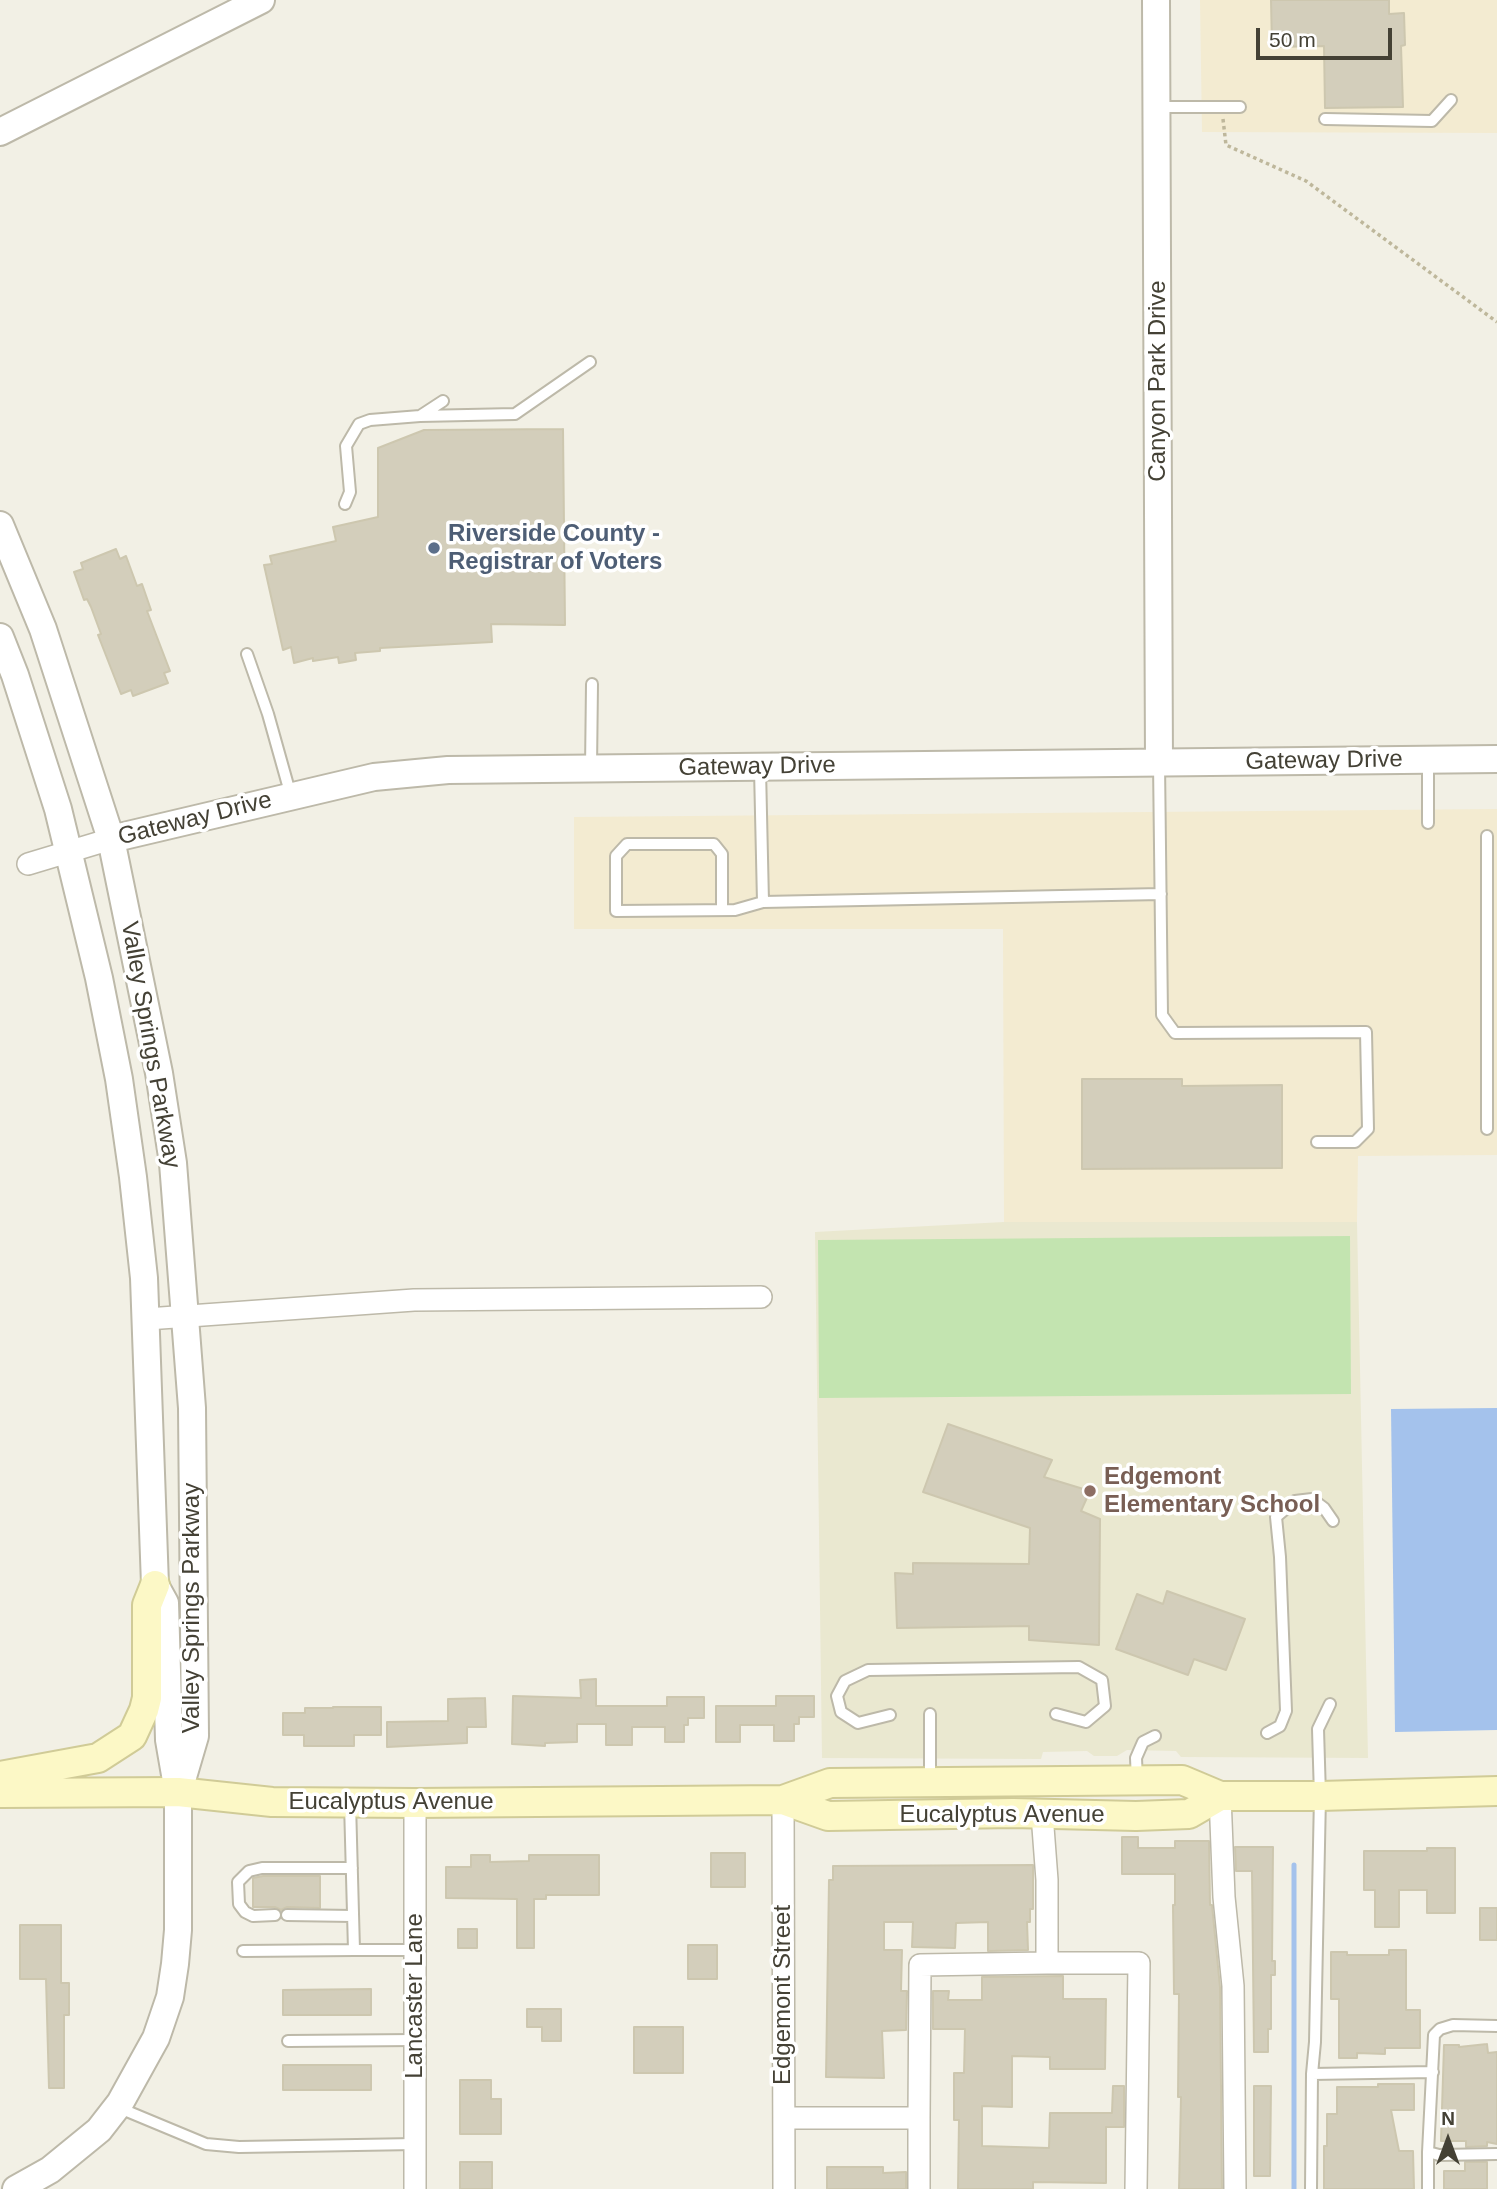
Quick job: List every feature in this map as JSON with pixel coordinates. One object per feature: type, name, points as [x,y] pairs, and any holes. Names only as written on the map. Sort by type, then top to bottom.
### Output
[{"type":"main road","points":[[0,1776],[98,1758],[132,1736],[142,1717],[147,1698],[147,1605],[155,1585]]},
{"type":"main road","name":"Eucalyptus Avenue","points":[[0,1793],[178,1792],[272,1802],[783,1800],[830,1783],[1182,1780],[1220,1797],[1320,1797],[1497,1791]]},
{"type":"main road","name":"Eucalyptus Avenue","points":[[783,1800],[828,1816],[1189,1814],[1220,1797]]},
{"type":"street","points":[[0,132],[261,0]]},
{"type":"street","name":"Canyon Park Drive","points":[[1156,0],[1160,763]]},
{"type":"street","name":"Valley Springs Parkway","points":[[0,526],[43,629],[111,839],[159,1073],[173,1163],[192,1408],[195,1736],[178,1792]]},
{"type":"street","name":"Valley Springs Parkway","points":[[0,637],[58,809],[99,978],[134,1177],[147,1319],[155,1585],[165,1603],[169,1740],[178,1792]]},
{"type":"street","name":"Gateway Drive","points":[[28,864],[111,839],[374,777],[448,770],[1497,759]]},
{"type":"street","points":[[147,1319],[414,1300],[761,1297]]},
{"type":"street","points":[[16,2189],[50,2170],[99,2130],[117,2107],[156,2038],[170,1997],[178,1930],[178,1792]]},
{"type":"street","points":[[1220,1797],[1224,1897],[1233,1986],[1235,2189]]},
{"type":"street","name":"Edgemont Street","points":[[783,1800],[784,2189]]},
{"type":"street","name":"Lancaster Lane","points":[[415,1803],[415,2189]]},
{"type":"street","points":[[1042,1814],[1047,1880],[1047,1963]]},
{"type":"street","points":[[919,2189],[920,1965],[1047,1963],[1139,1964],[1136,2189]]},
{"type":"street","points":[[784,2118],[919,2118]]},
{"type":"lane","points":[[1325,119],[1432,121],[1451,100]]},
{"type":"lane","points":[[1157,107],[1240,107]]},
{"type":"lane","points":[[345,504],[350,492],[346,446],[359,424],[370,420],[420,416],[515,414],[590,362]]},
{"type":"lane","points":[[420,416],[443,401]]},
{"type":"lane","points":[[247,654],[268,714],[291,796]]},
{"type":"lane","points":[[591,768],[592,684]]},
{"type":"lane","points":[[1428,760],[1428,823]]},
{"type":"lane","points":[[1160,763],[1162,1015],[1175,1034],[1367,1032],[1367,1129],[1355,1142],[1317,1142]]},
{"type":"lane","points":[[760,767],[763,902]]},
{"type":"lane","points":[[1487,836],[1487,1129]]},
{"type":"lane","points":[[722,910],[722,854],[714,844],[627,844],[616,856],[616,911],[735,910],[763,902],[1161,894]]},
{"type":"lane","points":[[1267,1733],[1280,1726],[1286,1711],[1276,1517],[1295,1501],[1312,1499],[1324,1508],[1333,1521]]},
{"type":"lane","points":[[890,1714],[858,1723],[841,1712],[836,1696],[845,1681],[868,1670],[1080,1667],[1102,1680],[1105,1706],[1086,1722],[1056,1714]]},
{"type":"lane","points":[[1311,2189],[1320,1797],[1318,1729],[1330,1704]]},
{"type":"lane","points":[[930,1714],[930,1783]]},
{"type":"lane","points":[[1137,1782],[1136,1758],[1143,1742],[1155,1736]]},
{"type":"lane","points":[[350,1802],[354,1950]]},
{"type":"lane","points":[[275,1915],[253,1916],[245,1912],[240,1904],[239,1882],[249,1871],[262,1868],[352,1868]]},
{"type":"lane","points":[[287,1915],[353,1916]]},
{"type":"lane","points":[[243,1951],[415,1950]]},
{"type":"lane","points":[[1428,2189],[1434,2035],[1440,2029],[1453,2025],[1497,2026]]},
{"type":"lane","points":[[288,2041],[415,2040]]},
{"type":"lane","points":[[1312,2074],[1433,2072]]},
{"type":"lane","points":[[117,2107],[206,2144],[239,2147],[415,2144]]},
{"type":"lane","points":[[1428,2152],[1439,2155],[1497,2154]]},
{"type":"path","points":[[1222,107],[1226,145],[1306,181],[1497,322]]},
{"type":"shaded area","points":[[1200,0],[1497,0],[1497,133],[1202,132]]},
{"type":"shaded area","points":[[1497,809],[1497,1155],[1358,1156],[1357,1222],[1004,1222],[1003,929],[574,929],[574,817]]},
{"type":"shaded area","name":"Edgemont Elementary School","points":[[1004,1222],[1357,1222],[1368,1758],[1181,1757],[1176,1751],[1127,1750],[1117,1756],[1094,1756],[1087,1751],[1043,1752],[1041,1759],[822,1758],[815,1232]]},
{"type":"green space","points":[[1350,1236],[1351,1394],[819,1398],[818,1240]]},
{"type":"water","points":[[1497,1408],[1497,1730],[1395,1732],[1391,1409]]},
{"type":"building","points":[[1271,0],[1389,0],[1389,14],[1404,13],[1405,45],[1401,46],[1403,107],[1325,108],[1324,46],[1272,47]]},
{"type":"building","name":"Riverside County - Registrar of Voters","points":[[563,429],[565,625],[491,624],[492,642],[380,648],[380,651],[355,653],[356,660],[339,663],[338,657],[313,661],[313,658],[294,663],[291,647],[283,650],[264,565],[272,564],[270,556],[336,541],[333,527],[378,517],[378,448],[424,430]]},
{"type":"building","points":[[116,549],[120,559],[126,556],[137,586],[142,584],[151,610],[147,611],[170,671],[164,673],[168,683],[133,696],[131,690],[121,694],[98,635],[101,634],[91,607],[87,599],[84,600],[74,572],[83,569],[81,563]]},
{"type":"building","points":[[1082,1079],[1182,1079],[1182,1086],[1282,1085],[1282,1168],[1082,1169]]},
{"type":"building","points":[[948,1424],[1052,1460],[1044,1477],[1090,1491],[1081,1511],[1100,1519],[1099,1645],[1029,1640],[1029,1626],[897,1628],[895,1573],[913,1574],[913,1563],[1029,1564],[1030,1528],[923,1492]]},
{"type":"building","points":[[1167,1591],[1245,1619],[1226,1670],[1194,1659],[1188,1675],[1116,1649],[1137,1594],[1163,1604]]},
{"type":"building","points":[[596,1679],[596,1706],[667,1706],[667,1697],[704,1697],[704,1718],[688,1718],[688,1725],[684,1725],[684,1742],[665,1742],[665,1727],[632,1727],[632,1745],[606,1745],[606,1724],[577,1724],[577,1742],[545,1743],[545,1746],[512,1744],[513,1696],[581,1698],[580,1680]]},
{"type":"building","points":[[776,1696],[814,1696],[814,1717],[799,1717],[799,1724],[794,1724],[794,1741],[774,1741],[774,1725],[740,1725],[740,1742],[716,1742],[716,1706],[776,1706]]},
{"type":"building","points":[[485,1698],[486,1727],[467,1727],[467,1743],[387,1747],[387,1722],[448,1721],[448,1699]]},
{"type":"building","points":[[381,1707],[381,1735],[354,1735],[354,1746],[304,1746],[304,1735],[283,1735],[283,1713],[305,1713],[305,1708]]},
{"type":"building","points":[[1122,1837],[1138,1837],[1138,1848],[1175,1848],[1175,1841],[1209,1841],[1210,1905],[1220,1987],[1222,2189],[1179,2189],[1181,2097],[1178,2097],[1179,1994],[1174,1994],[1175,1874],[1122,1874]]},
{"type":"building","points":[[1235,1847],[1273,1847],[1272,1961],[1275,1961],[1275,1975],[1271,1975],[1271,2029],[1268,2029],[1268,2052],[1254,2052],[1252,1871],[1236,1871]]},
{"type":"building","points":[[1427,1848],[1455,1848],[1455,1913],[1427,1913],[1427,1890],[1399,1890],[1399,1927],[1375,1927],[1375,1890],[1364,1890],[1364,1851],[1427,1851]]},
{"type":"building","points":[[711,1853],[745,1853],[745,1887],[711,1887]]},
{"type":"building","points":[[471,1855],[490,1855],[490,1862],[529,1861],[529,1855],[599,1855],[599,1895],[546,1895],[546,1899],[534,1899],[534,1948],[517,1948],[517,1899],[446,1898],[446,1867],[471,1867]]},
{"type":"building","points":[[1033,1865],[1033,1909],[1030,1909],[1030,1922],[1027,1922],[1028,1950],[988,1951],[988,1922],[956,1923],[955,1948],[912,1947],[913,1922],[884,1922],[884,1950],[902,1950],[901,1991],[907,1991],[906,2030],[882,2031],[884,2078],[826,2077],[829,1880],[833,1880],[833,1866]]},
{"type":"building","points":[[320,1876],[320,1908],[287,1907],[281,1910],[275,1907],[253,1907],[253,1878]]},
{"type":"building","points":[[1480,1908],[1497,1908],[1497,1940],[1480,1940]]},
{"type":"building","points":[[20,1925],[61,1925],[61,1983],[69,1983],[69,2015],[64,2015],[64,2088],[49,2088],[46,1979],[20,1979]]},
{"type":"building","points":[[458,1929],[477,1929],[477,1948],[458,1948]]},
{"type":"building","points":[[688,1945],[717,1945],[717,1979],[688,1979]]},
{"type":"building","points":[[1389,1950],[1406,1950],[1406,2010],[1420,2010],[1420,2048],[1385,2048],[1385,2054],[1357,2053],[1357,2058],[1339,2058],[1339,1999],[1331,1999],[1331,1952],[1347,1952],[1347,1955],[1389,1955]]},
{"type":"building","points":[[1063,1976],[1063,1999],[1106,1999],[1105,2069],[1050,2069],[1050,2057],[1012,2056],[1012,2107],[982,2106],[982,2146],[1049,2148],[1050,2113],[1112,2113],[1113,2086],[1124,2086],[1124,2127],[1106,2127],[1106,2183],[1033,2182],[1033,2189],[958,2189],[959,2120],[954,2120],[954,2073],[964,2073],[965,2029],[933,2029],[933,1991],[949,1991],[948,2000],[982,2000],[982,1977]]},
{"type":"building","points":[[371,1989],[371,2015],[283,2015],[283,1990]]},
{"type":"building","points":[[527,2009],[561,2009],[561,2041],[542,2041],[542,2027],[527,2027]]},
{"type":"building","points":[[634,2027],[683,2027],[683,2073],[634,2073]]},
{"type":"building","points":[[1487,2044],[1488,2053],[1497,2052],[1497,2144],[1487,2142],[1487,2146],[1466,2147],[1466,2141],[1441,2141],[1444,2045],[1459,2047]]},
{"type":"building","points":[[283,2065],[371,2065],[371,2090],[283,2090]]},
{"type":"building","points":[[460,2080],[491,2080],[491,2099],[501,2099],[501,2134],[460,2134]]},
{"type":"building","points":[[1378,2084],[1414,2084],[1414,2110],[1391,2110],[1399,2151],[1413,2151],[1414,2189],[1324,2189],[1327,2114],[1337,2114],[1337,2087],[1378,2087]]},
{"type":"building","points":[[1254,2086],[1271,2086],[1270,2176],[1254,2176]]},
{"type":"building","points":[[460,2162],[492,2162],[492,2189],[460,2189]]},
{"type":"building","points":[[1465,2162],[1487,2162],[1487,2189],[1444,2189],[1444,2171],[1465,2171]]},
{"type":"building","points":[[827,2167],[883,2167],[883,2173],[906,2172],[906,2189],[827,2189]]},
{"type":"waterway","points":[[1294,1865],[1294,2189]]},
{"type":"place","name":"Riverside County - Registrar of Voters","points":[[434,548]]},
{"type":"place","name":"Edgemont Elementary School","points":[[1090,1491]]}]
